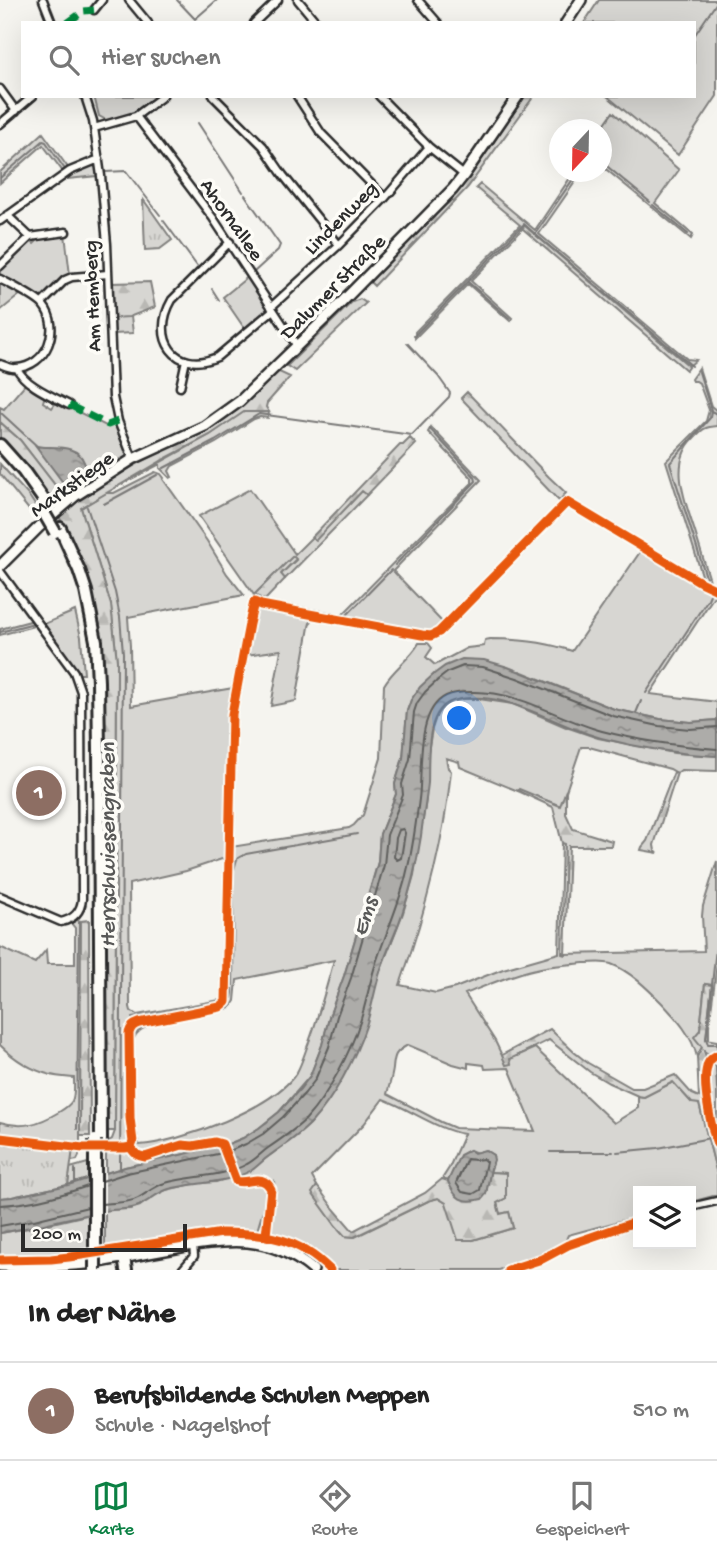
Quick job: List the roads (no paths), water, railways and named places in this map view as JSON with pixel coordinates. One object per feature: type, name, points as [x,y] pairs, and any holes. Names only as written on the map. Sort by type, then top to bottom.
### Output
[{"type":"highway","points":[[0,445],[24,472],[58,530],[79,569],[92,615],[98,668],[98,1140],[101,1270]]},
{"type":"highway","points":[[0,453],[43,504]]},
{"type":"highway","points":[[95,1270],[98,1140]]},
{"type":"highway","points":[[124,1257],[125,1270]]},
{"type":"street","points":[[43,0],[51,21]]},
{"type":"street","points":[[94,9],[102,0]]},
{"type":"street","points":[[129,0],[146,21]]},
{"type":"street","points":[[256,21],[278,0]]},
{"type":"street","points":[[298,0],[315,21]]},
{"type":"street","points":[[418,0],[436,21]]},
{"type":"street","points":[[567,21],[581,0]]},
{"type":"street","points":[[0,89],[16,111]]},
{"type":"street","points":[[0,124],[31,98]]},
{"type":"street","name":"Am Hemberg","points":[[86,98],[99,159],[107,244],[113,397],[118,421],[133,459]]},
{"type":"street","points":[[94,128],[136,116],[160,98]]},
{"type":"street","points":[[215,98],[263,146],[339,245]]},
{"type":"street","points":[[298,98],[321,133],[385,198]]},
{"type":"street","points":[[381,98],[429,147],[464,175]]},
{"type":"street","name":"Dalumer Straße","points":[[133,459],[205,426],[240,401],[453,189],[517,98]]},
{"type":"street","name":"Ahornallee","points":[[136,116],[230,242],[297,346]]},
{"type":"street","name":"Lindenweg","points":[[186,360],[203,362],[217,357],[339,245],[429,147]]},
{"type":"street","points":[[0,221],[70,171],[99,159]]},
{"type":"street","points":[[7,215],[30,237]]},
{"type":"street","points":[[0,266],[30,237],[66,232]]},
{"type":"street","points":[[180,387],[186,360],[175,354],[164,341],[162,331],[165,314],[172,300],[230,242]]},
{"type":"street","points":[[42,303],[65,280],[108,274]]},
{"type":"street","points":[[0,279],[42,303],[52,330],[46,350],[29,366],[17,369],[0,364]]},
{"type":"street","points":[[17,369],[27,382],[69,405]]},
{"type":"street","name":"Markstiege","points":[[0,568],[39,527],[75,496],[133,459]]},
{"type":"street","points":[[0,568],[74,672],[79,683],[81,908],[71,919],[61,922],[0,896]]},
{"type":"street","points":[[717,1055],[708,1063],[706,1073],[717,1144]]},
{"type":"street","points":[[696,1206],[717,1201]]},
{"type":"street","points":[[508,1270],[542,1259],[568,1245],[633,1223]]},
{"type":"street","points":[[0,1266],[52,1268],[193,1245],[243,1241],[264,1244],[291,1254],[313,1270]]},
{"type":"street","points":[[182,1270],[194,1256],[193,1245]]},
{"type":"water","points":[[36,446],[76,452],[85,465],[83,474],[67,488]]},
{"type":"water","name":"Ems","points":[[462,659],[484,660],[508,667],[614,709],[660,719],[691,722],[717,720],[717,756],[658,750],[601,738],[528,709],[490,699],[471,698],[453,701],[444,706],[437,714],[430,737],[428,783],[421,836],[408,895],[381,969],[361,1039],[343,1078],[320,1113],[296,1137],[242,1175],[169,1189],[132,1208],[92,1213],[0,1233],[0,1198],[68,1185],[125,1167],[226,1145],[259,1128],[279,1112],[300,1089],[310,1076],[322,1045],[378,862],[380,834],[396,794],[395,784],[403,758],[407,711],[411,700],[434,674]]},
{"type":"water","points":[[470,1150],[474,1153],[485,1150],[493,1155],[494,1160],[486,1194],[482,1199],[469,1201],[460,1199],[448,1181],[460,1155]]},
{"type":"waterway","points":[[177,0],[195,19],[217,0]]},
{"type":"waterway","points":[[696,33],[716,0]]},
{"type":"waterway","points":[[198,123],[243,192]]},
{"type":"waterway","points":[[0,178],[43,141],[64,168]]},
{"type":"waterway","points":[[612,170],[650,202]]},
{"type":"waterway","points":[[105,172],[126,171],[160,215]]},
{"type":"waterway","points":[[414,336],[524,224],[535,234],[571,182]]},
{"type":"waterway","points":[[245,195],[280,245],[254,272]]},
{"type":"waterway","points":[[653,205],[688,234]]},
{"type":"waterway","points":[[163,220],[197,266]]},
{"type":"waterway","points":[[536,235],[692,366]]},
{"type":"waterway","points":[[468,282],[509,318]]},
{"type":"waterway","points":[[212,289],[219,300]]},
{"type":"waterway","points":[[164,468],[259,414],[412,435],[450,393],[407,343]]},
{"type":"waterway","points":[[699,372],[711,410],[710,418],[670,463],[707,580]]},
{"type":"waterway","points":[[711,411],[717,414]]},
{"type":"waterway","name":"Herrschwiesengraben","points":[[0,412],[38,447]]},
{"type":"waterway","points":[[395,565],[476,481],[430,429]]},
{"type":"waterway","points":[[104,504],[157,475]]},
{"type":"waterway","name":"Herrschwiesengraben","points":[[87,507],[115,592],[123,653],[120,1170]]},
{"type":"waterway","points":[[346,616],[391,570]]},
{"type":"waterway","points":[[646,693],[711,592]]},
{"type":"waterway","points":[[0,632],[34,623]]},
{"type":"waterway","points":[[636,713],[641,701]]},
{"type":"waterway","points":[[232,998],[234,870],[237,859],[246,854],[357,834]]},
{"type":"waterway","points":[[77,1129],[79,922]]},
{"type":"waterway","points":[[717,939],[706,1039],[708,1044],[717,1044]]},
{"type":"waterway","points":[[132,1018],[222,1002]]},
{"type":"waterway","points":[[716,1066],[717,1090]]},
{"type":"waterway","points":[[617,1152],[658,1148],[710,1138]]},
{"type":"waterway","points":[[550,1152],[613,1152]]},
{"type":"waterway","points":[[75,1169],[75,1182]]},
{"type":"place","name":"Berufsbildende Schulen Meppen","points":[[39,793]]}]
